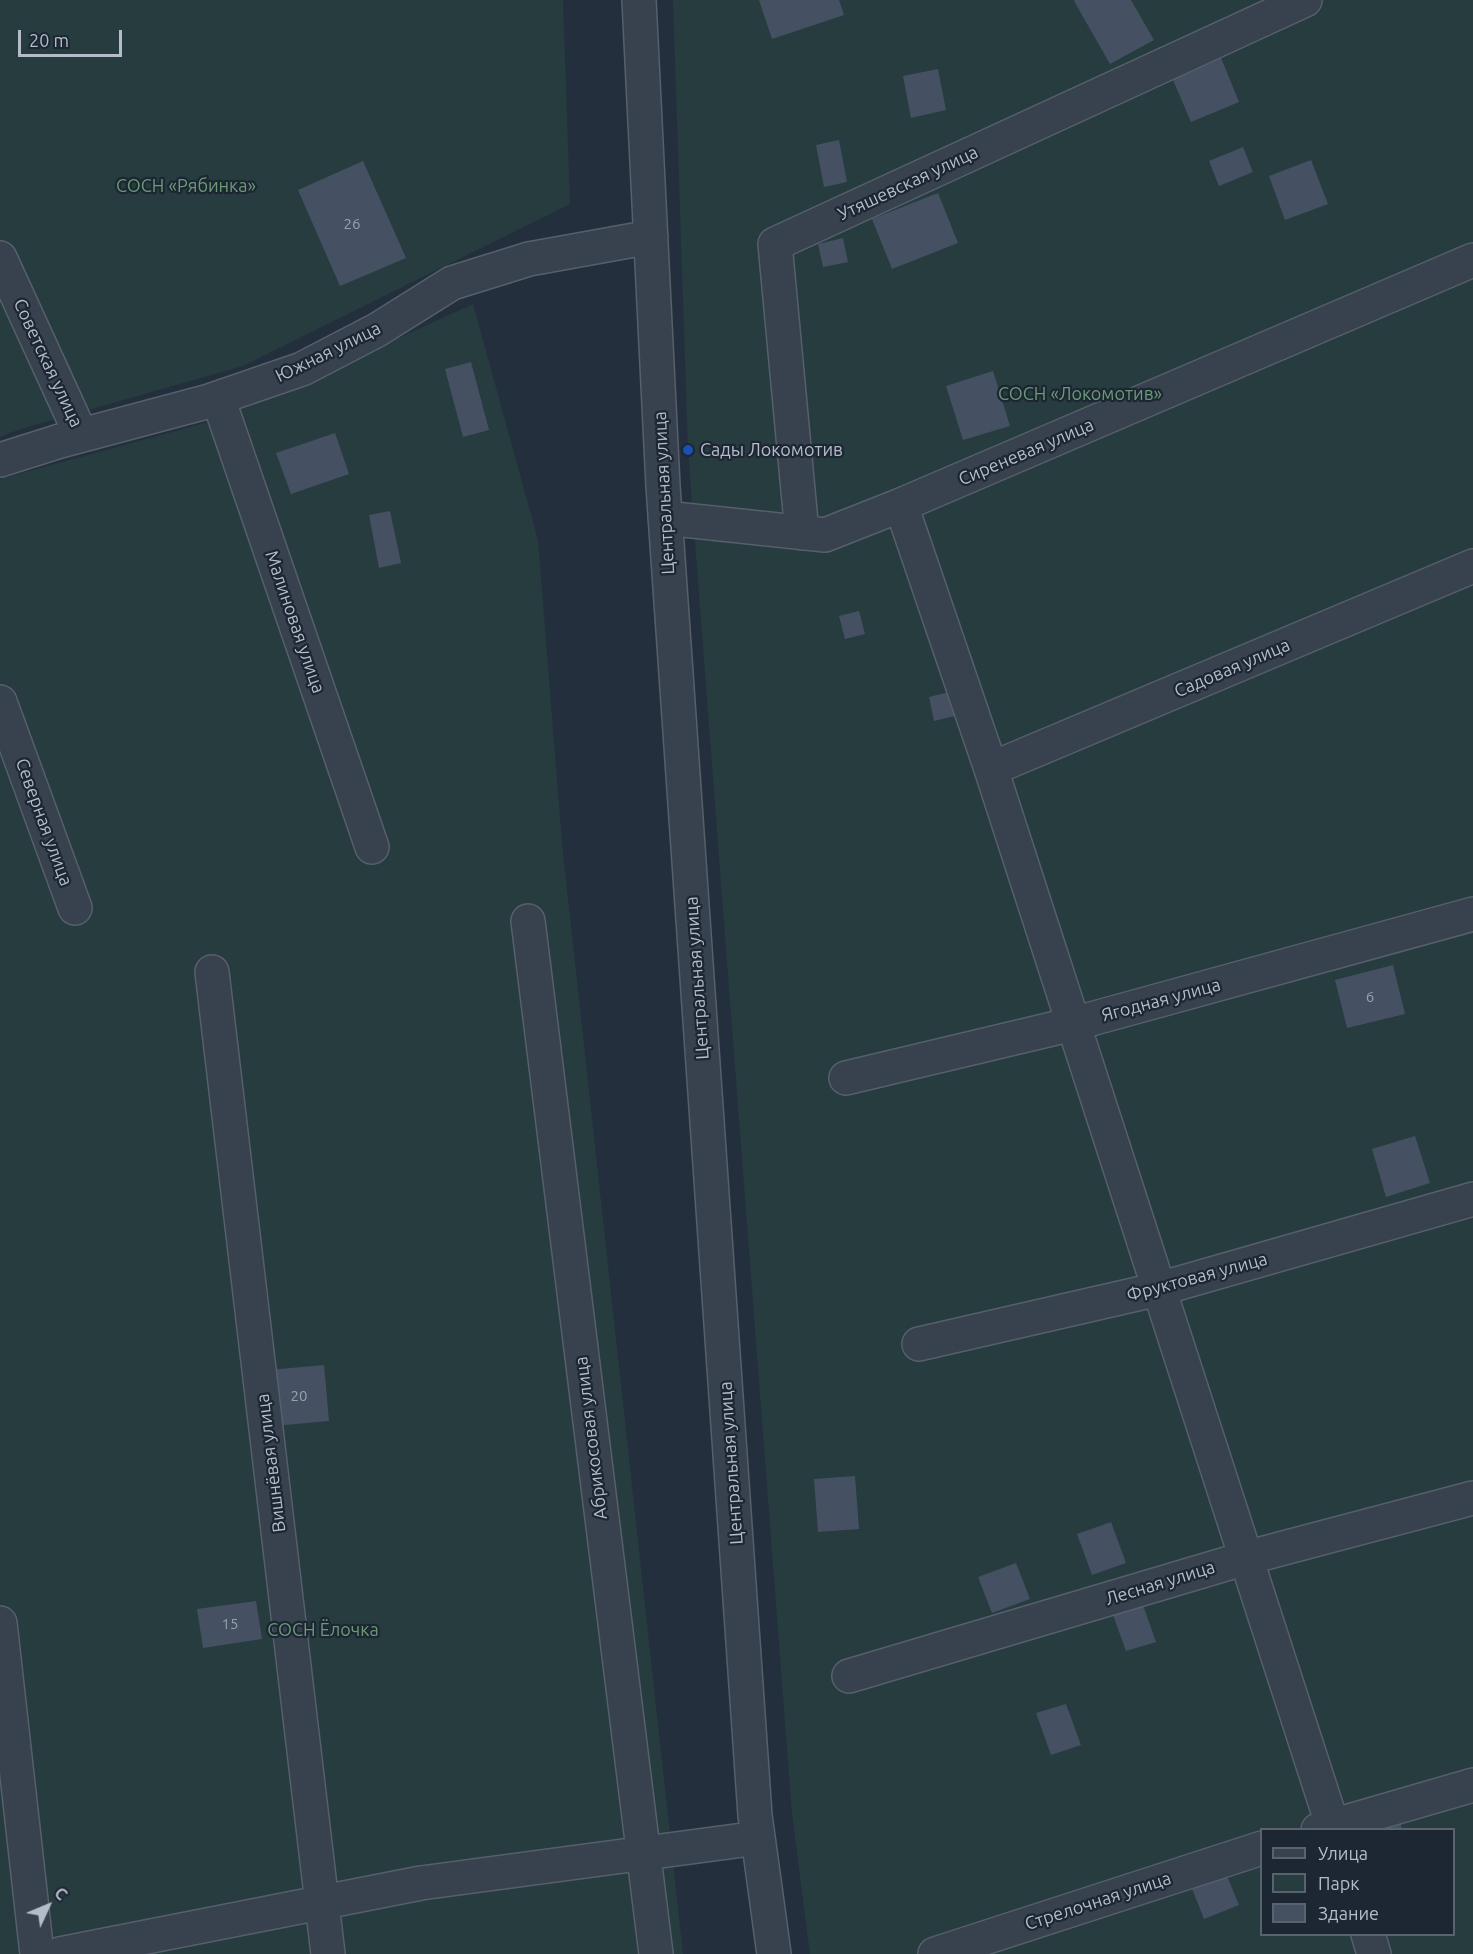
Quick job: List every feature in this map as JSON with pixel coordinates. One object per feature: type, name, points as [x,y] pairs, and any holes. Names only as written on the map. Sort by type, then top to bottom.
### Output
[{"type":"street","name":"Центральная улица","points":[[639,0],[665,518],[755,1815],[774,1954]]},
{"type":"street","name":"Утяшевская улица","points":[[802,533],[775,244],[1305,0]]},
{"type":"street","name":"Южная улица","points":[[0,460],[81,435],[218,398],[302,369],[377,330],[452,283],[529,259],[651,237]]},
{"type":"street","name":"Советская улица","points":[[0,258],[81,435]]},
{"type":"street","name":"Сиреневая улица","points":[[665,518],[825,535],[901,505],[1473,261]]},
{"type":"street","name":"Малиновая улица","points":[[218,398],[372,847]]},
{"type":"street","points":[[901,505],[991,770],[1246,1558],[1328,1828],[1473,1785]]},
{"type":"street","name":"Садовая улица","points":[[991,770],[1473,566]]},
{"type":"street","name":"Северная улица","points":[[0,702],[75,908]]},
{"type":"street","name":"Ягодная улица","points":[[846,1077],[1073,1024],[1473,914]]},
{"type":"street","name":"Абрикосовая улица","points":[[528,921],[656,1954]]},
{"type":"street","name":"Вишнёвая улица","points":[[213,972],[328,1954]]},
{"type":"street","name":"Фруктовая улица","points":[[919,1344],[1159,1289],[1473,1199]]},
{"type":"street","name":"Лесная улица","points":[[849,1676],[1246,1558],[1473,1498]]},
{"type":"street","points":[[0,1623],[37,1954]]},
{"type":"street","points":[[60,1954],[421,1883],[758,1838]]},
{"type":"street","name":"Стрелочная улица","points":[[935,1954],[1260,1849]]},
{"type":"street","points":[[1368,1936],[1374,1954]]},
{"type":"green space","name":"СОСН «Рябинка»","points":[[0,0],[563,0],[570,204],[243,366],[0,437]]},
{"type":"green space","name":"СОСН «Локомотив»","points":[[673,0],[1473,0],[1473,1954],[810,1954],[792,1814],[688,450]]},
{"type":"green space","name":"СОСН Ёлочка","points":[[473,304],[538,540],[562,843],[683,1954],[0,1954],[0,479],[205,423],[303,382]]},
{"type":"building","points":[[759,0],[839,0],[844,15],[772,39]]},
{"type":"building","points":[[1075,0],[1131,0],[1154,40],[1110,64]]},
{"type":"building","points":[[1219,53],[1239,102],[1191,122],[1170,73]]},
{"type":"building","points":[[938,69],[946,110],[911,118],[903,76]]},
{"type":"building","points":[[839,140],[847,182],[824,187],[816,145]]},
{"type":"building","points":[[1243,147],[1253,172],[1219,186],[1209,161]]},
{"type":"building","points":[[1311,160],[1328,204],[1285,220],[1269,176]]},
{"type":"building","points":[[363,161],[406,258],[340,286],[298,190]]},
{"type":"building","points":[[938,193],[958,243],[892,269],[872,219]]},
{"type":"building","points":[[843,238],[848,262],[823,267],[818,244]]},
{"type":"building","points":[[471,362],[489,430],[463,437],[445,369]]},
{"type":"building","points":[[993,371],[1010,426],[963,440],[946,386]]},
{"type":"building","points":[[335,433],[349,474],[291,494],[276,453]]},
{"type":"building","points":[[390,511],[401,563],[379,568],[369,515]]},
{"type":"building","points":[[859,611],[865,634],[845,639],[839,616]]},
{"type":"building","points":[[957,690],[963,714],[934,721],[929,697]]},
{"type":"building","points":[[1393,965],[1405,1014],[1347,1028],[1335,980]]},
{"type":"building","points":[[1415,1136],[1430,1183],[1386,1197],[1372,1149]]},
{"type":"building","points":[[324,1365],[329,1421],[274,1426],[269,1370]]},
{"type":"building","points":[[855,1476],[859,1529],[818,1532],[814,1479]]},
{"type":"building","points":[[1111,1522],[1126,1563],[1092,1575],[1077,1534]]},
{"type":"building","points":[[1016,1563],[1030,1599],[992,1613],[978,1577]]},
{"type":"building","points":[[256,1601],[262,1639],[203,1648],[197,1609]]},
{"type":"building","points":[[1143,1605],[1156,1642],[1126,1651],[1113,1615]]},
{"type":"building","points":[[1066,1704],[1081,1745],[1051,1755],[1036,1713]]},
{"type":"building","points":[[1398,1812],[1402,1828],[1370,1828]]},
{"type":"building","points":[[1225,1871],[1239,1905],[1204,1919],[1191,1886]]},
{"type":"place","name":"Сады Локомотив","points":[[688,450]]}]
